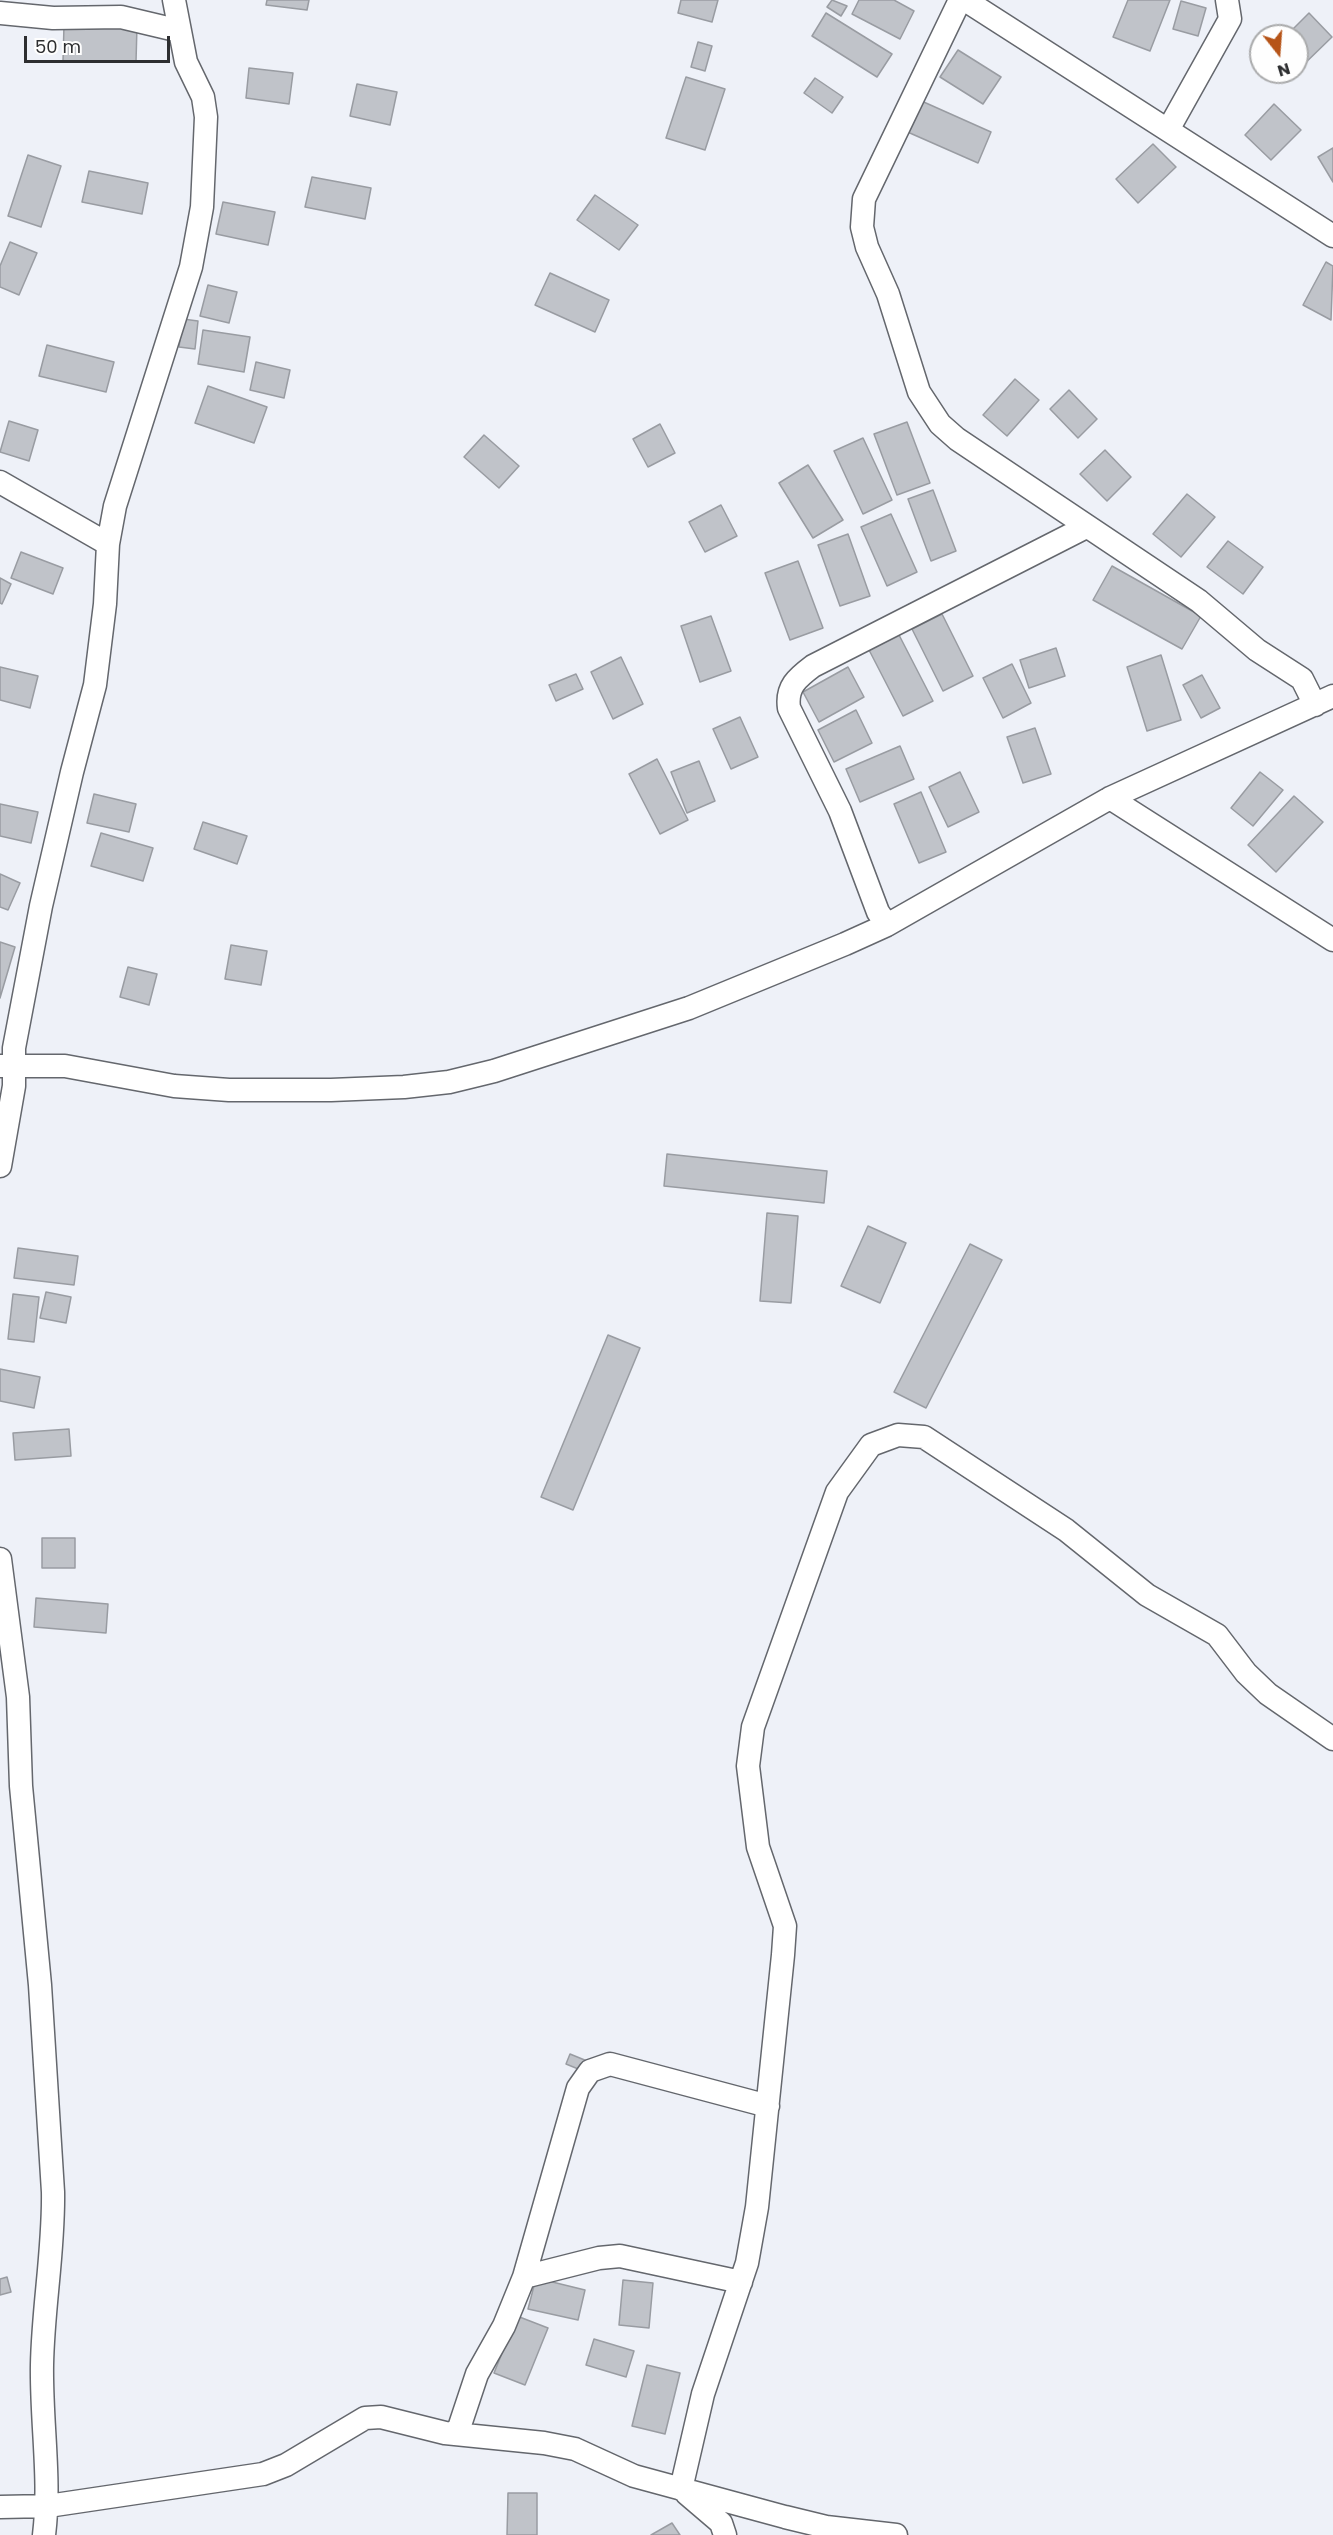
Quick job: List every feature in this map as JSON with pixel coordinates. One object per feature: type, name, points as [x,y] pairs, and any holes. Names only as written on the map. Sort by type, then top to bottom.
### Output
[{"type":"street","points":[[0,1166],[10,1115],[7,1067],[14,1048],[41,906],[95,685],[105,604],[108,544],[116,506],[132,449],[191,267],[200,230],[206,117],[203,97],[186,62],[174,0]]},
{"type":"street","points":[[7,1067],[64,1066],[174,1086],[229,1090],[331,1090],[449,1082],[526,1061],[689,1008],[887,925],[1110,798],[1324,700],[1302,679],[1257,650],[1199,601],[957,439],[929,410],[919,392],[888,294],[867,247],[862,228],[864,199],[962,0],[1333,236]]},
{"type":"street","points":[[1168,130],[1230,19],[1227,0]]},
{"type":"street","points":[[0,13],[53,18],[121,17],[180,31]]},
{"type":"street","points":[[0,482],[108,544]]},
{"type":"street","points":[[887,925],[878,912],[840,811],[789,708],[787,695],[792,684],[813,666],[1086,527]]},
{"type":"street","points":[[1110,798],[1333,940]]},
{"type":"street","points":[[681,2489],[703,2394],[741,2282],[757,2207],[786,1926],[758,1847],[748,1766],[753,1727],[837,1492],[871,1445],[898,1435],[924,1437],[1066,1530],[1146,1595],[1217,1635],[1246,1673],[1268,1694],[1333,1739]]},
{"type":"street","points":[[0,1559],[18,1697],[21,1786],[40,1985],[53,2192],[53,2220],[43,2324],[42,2368],[48,2506],[44,2535]]},
{"type":"street","points":[[457,2434],[477,2374],[504,2326],[524,2277],[578,2088],[590,2071],[610,2064],[768,2106]]},
{"type":"street","points":[[524,2277],[598,2258],[620,2256],[741,2282]]},
{"type":"street","points":[[0,2507],[48,2506],[263,2474],[286,2465],[365,2418],[381,2417],[457,2434],[544,2443],[575,2449],[634,2476],[681,2489],[826,2527],[896,2535]]},
{"type":"street","points":[[681,2489],[721,2523],[725,2535]]},
{"type":"building","points":[[267,0],[309,0],[307,10],[266,5]]},
{"type":"building","points":[[681,0],[718,0],[712,22],[678,13]]},
{"type":"building","points":[[832,0],[847,6],[841,16],[827,7]]},
{"type":"building","points":[[859,0],[894,0],[914,11],[900,39],[852,14]]},
{"type":"building","points":[[1128,0],[1170,0],[1150,51],[1113,37]]},
{"type":"building","points":[[1181,1],[1206,8],[1198,36],[1173,29]]},
{"type":"building","points":[[826,13],[892,54],[877,77],[812,36]]},
{"type":"building","points":[[1309,13],[1332,37],[1309,59],[1309,24],[1298,24]]},
{"type":"building","points":[[64,25],[137,26],[136,62],[63,61]]},
{"type":"building","points":[[698,42],[712,46],[705,71],[691,67]]},
{"type":"building","points":[[958,50],[1001,77],[983,104],[940,77]]},
{"type":"building","points":[[249,68],[293,73],[289,104],[246,98]]},
{"type":"building","points":[[686,77],[725,89],[705,150],[666,138]]},
{"type":"building","points":[[815,78],[843,97],[832,113],[804,93]]},
{"type":"building","points":[[357,84],[397,92],[390,125],[350,116]]},
{"type":"building","points":[[917,99],[991,132],[978,163],[903,130]]},
{"type":"building","points":[[1274,104],[1301,130],[1271,160],[1245,135]]},
{"type":"building","points":[[1153,144],[1176,167],[1138,203],[1116,179]]},
{"type":"building","points":[[1333,148],[1333,182],[1318,157]]},
{"type":"building","points":[[28,155],[61,166],[41,227],[8,216]]},
{"type":"building","points":[[89,171],[148,183],[142,214],[82,202]]},
{"type":"building","points":[[312,177],[371,188],[365,219],[305,207]]},
{"type":"building","points":[[595,195],[638,225],[619,250],[577,220]]},
{"type":"building","points":[[223,202],[275,212],[268,245],[216,234]]},
{"type":"building","points":[[10,242],[37,253],[19,295],[0,287],[0,266]]},
{"type":"building","points":[[1326,262],[1333,266],[1331,320],[1303,305]]},
{"type":"building","points":[[550,273],[609,300],[595,332],[535,305]]},
{"type":"building","points":[[208,285],[237,292],[229,323],[200,316]]},
{"type":"building","points":[[183,319],[198,321],[195,349],[179,347]]},
{"type":"building","points":[[203,330],[250,337],[244,372],[198,364]]},
{"type":"building","points":[[47,345],[114,362],[106,392],[39,376]]},
{"type":"building","points":[[256,362],[290,370],[284,398],[250,390]]},
{"type":"building","points":[[1015,379],[1039,400],[1007,436],[983,415]]},
{"type":"building","points":[[208,386],[267,407],[254,443],[195,423]]},
{"type":"building","points":[[1069,390],[1097,419],[1078,438],[1050,409]]},
{"type":"building","points":[[9,421],[38,430],[29,461],[0,452]]},
{"type":"building","points":[[907,422],[930,483],[897,495],[874,434]]},
{"type":"building","points":[[660,424],[675,453],[648,467],[633,439]]},
{"type":"building","points":[[484,435],[519,466],[499,488],[464,457]]},
{"type":"building","points":[[863,438],[892,500],[863,514],[834,451]]},
{"type":"building","points":[[1105,450],[1131,477],[1107,501],[1080,474]]},
{"type":"building","points":[[808,465],[843,520],[813,538],[779,483]]},
{"type":"building","points":[[933,490],[956,551],[931,561],[908,499]]},
{"type":"building","points":[[1187,494],[1215,517],[1181,557],[1153,534]]},
{"type":"building","points":[[721,505],[737,536],[705,552],[689,522]]},
{"type":"building","points":[[891,514],[917,572],[887,586],[861,527]]},
{"type":"building","points":[[848,534],[870,596],[840,606],[818,545]]},
{"type":"building","points":[[1228,541],[1263,567],[1243,594],[1207,567]]},
{"type":"building","points":[[21,552],[63,568],[53,594],[11,578]]},
{"type":"building","points":[[798,561],[823,628],[790,640],[765,573]]},
{"type":"building","points":[[1112,566],[1201,616],[1182,649],[1093,600]]},
{"type":"building","points":[[0,578],[11,584],[2,604],[0,603]]},
{"type":"building","points":[[942,614],[973,676],[943,691],[912,629]]},
{"type":"building","points":[[711,616],[731,671],[700,682],[681,626]]},
{"type":"building","points":[[898,633],[933,701],[903,716],[868,648]]},
{"type":"building","points":[[1056,648],[1065,676],[1029,688],[1020,660]]},
{"type":"building","points":[[1161,655],[1181,720],[1147,731],[1127,667]]},
{"type":"building","points":[[621,657],[643,704],[613,719],[591,672]]},
{"type":"building","points":[[1012,664],[1031,703],[1003,718],[983,678]]},
{"type":"building","points":[[0,667],[38,676],[30,708],[0,700]]},
{"type":"building","points":[[848,667],[864,697],[819,722],[803,692]]},
{"type":"building","points":[[576,674],[583,689],[556,701],[549,685]]},
{"type":"building","points":[[1202,675],[1220,708],[1201,718],[1183,685]]},
{"type":"building","points":[[856,710],[872,743],[834,762],[818,730]]},
{"type":"building","points":[[740,717],[758,757],[731,769],[713,729]]},
{"type":"building","points":[[1035,728],[1051,774],[1023,783],[1007,737]]},
{"type":"building","points":[[900,746],[914,779],[860,802],[846,769]]},
{"type":"building","points":[[657,759],[688,820],[660,834],[629,774]]},
{"type":"building","points":[[699,761],[715,801],[687,813],[671,772]]},
{"type":"building","points":[[960,772],[979,812],[948,827],[929,787]]},
{"type":"building","points":[[1260,772],[1283,790],[1253,826],[1231,808]]},
{"type":"building","points":[[921,792],[946,852],[919,863],[894,804]]},
{"type":"building","points":[[94,794],[136,804],[129,832],[87,823]]},
{"type":"building","points":[[1294,796],[1323,822],[1276,872],[1248,845]]},
{"type":"building","points":[[0,804],[38,812],[31,843],[0,836]]},
{"type":"building","points":[[203,822],[247,836],[237,864],[194,849]]},
{"type":"building","points":[[101,833],[153,848],[143,881],[91,866]]},
{"type":"building","points":[[0,874],[20,883],[8,910],[0,907]]},
{"type":"building","points":[[0,942],[15,947],[0,998]]},
{"type":"building","points":[[231,945],[267,951],[261,985],[225,979]]},
{"type":"building","points":[[128,967],[157,974],[149,1005],[120,997]]},
{"type":"building","points":[[667,1154],[827,1171],[824,1203],[664,1186]]},
{"type":"building","points":[[767,1213],[798,1216],[791,1303],[760,1301]]},
{"type":"building","points":[[868,1226],[906,1243],[880,1303],[841,1286]]},
{"type":"building","points":[[970,1244],[1002,1260],[926,1408],[894,1392]]},
{"type":"building","points":[[18,1248],[78,1256],[74,1285],[14,1278]]},
{"type":"building","points":[[46,1292],[71,1297],[66,1323],[40,1318]]},
{"type":"building","points":[[13,1294],[39,1297],[34,1342],[8,1339]]},
{"type":"building","points":[[608,1335],[640,1348],[573,1510],[541,1497]]},
{"type":"building","points":[[0,1369],[40,1377],[34,1408],[0,1401]]},
{"type":"building","points":[[69,1429],[71,1456],[15,1460],[13,1433]]},
{"type":"building","points":[[42,1538],[75,1538],[75,1568],[42,1568]]},
{"type":"building","points":[[36,1598],[108,1604],[106,1633],[34,1627]]},
{"type":"building","points":[[570,2054],[592,2063],[588,2073],[566,2064]]},
{"type":"building","points":[[7,2277],[11,2292],[0,2295],[0,2279]]},
{"type":"building","points":[[536,2278],[585,2290],[578,2320],[528,2309]]},
{"type":"building","points":[[623,2280],[653,2283],[649,2328],[619,2325]]},
{"type":"building","points":[[517,2316],[548,2328],[525,2385],[494,2373]]},
{"type":"building","points":[[594,2339],[634,2351],[626,2377],[586,2365]]},
{"type":"building","points":[[647,2365],[680,2373],[665,2434],[632,2426]]},
{"type":"building","points":[[508,2493],[537,2493],[537,2535],[507,2535]]},
{"type":"building","points":[[672,2523],[680,2535],[651,2535]]}]
